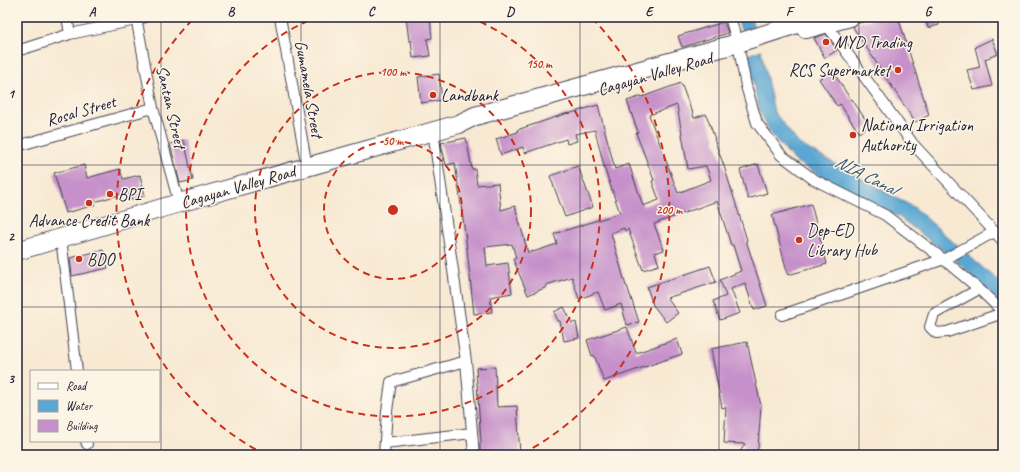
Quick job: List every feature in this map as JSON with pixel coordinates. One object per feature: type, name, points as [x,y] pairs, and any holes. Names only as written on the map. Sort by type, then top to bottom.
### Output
[{"type":"highway","name":"Cagayan Valley Road","points":[[17,251],[179,203],[459,124],[477,125],[492,121],[738,46],[799,31],[821,19],[850,17]]},
{"type":"street","points":[[67,17],[70,34]]},
{"type":"street","name":"Gumamela Street","points":[[280,17],[307,167]]},
{"type":"street","points":[[730,17],[738,46],[746,86],[757,123],[781,155],[813,179],[885,215],[945,259],[979,289],[1003,313],[947,332],[936,333],[930,326],[934,314],[979,289]]},
{"type":"street","points":[[17,51],[70,34],[139,18]]},
{"type":"street","name":"Santan Street","points":[[139,18],[153,108],[179,203]]},
{"type":"street","points":[[821,19],[913,144],[998,232],[1003,241]]},
{"type":"street","name":"Rosal Street","points":[[17,146],[153,108]]},
{"type":"street","points":[[433,132],[466,361],[474,455]]},
{"type":"street","points":[[782,315],[945,259],[998,232]]},
{"type":"street","points":[[61,238],[77,370]]},
{"type":"street","points":[[384,455],[391,382],[466,361]]},
{"type":"street","points":[[385,442],[472,433]]},
{"type":"water","points":[[737,17],[750,17],[754,27],[741,30]]},
{"type":"water","points":[[761,50],[774,112],[799,144],[915,208],[1003,286],[1003,306],[964,268],[899,217],[838,186],[795,161],[772,135],[759,111],[748,55]]},
{"type":"building","points":[[406,17],[430,17],[432,38],[427,39],[430,56],[413,58]]},
{"type":"building","name":"RCS Supermarket","points":[[883,17],[898,17],[929,115],[915,122],[853,27],[858,23]]},
{"type":"building","points":[[925,17],[937,17],[939,25],[928,28]]},
{"type":"building","points":[[724,22],[728,33],[682,47],[678,36]]},
{"type":"building","name":"MYD Trading","points":[[826,34],[837,50],[825,58],[814,38]]},
{"type":"building","points":[[992,39],[998,54],[985,59],[992,86],[974,90],[967,70],[980,67],[975,47]]},
{"type":"building","points":[[832,70],[869,125],[859,133],[840,104],[837,106],[819,79]]},
{"type":"building","points":[[439,74],[442,100],[421,103],[418,77]]},
{"type":"building","points":[[681,83],[694,118],[706,114],[724,166],[767,306],[754,310],[745,283],[731,289],[740,313],[720,320],[713,301],[726,296],[720,280],[741,271],[717,201],[654,224],[664,250],[655,253],[659,265],[643,270],[628,229],[625,231],[624,228],[611,233],[626,286],[639,322],[627,325],[621,304],[605,310],[598,292],[579,299],[572,277],[546,285],[547,287],[528,295],[513,259],[516,258],[512,244],[485,247],[487,266],[508,263],[512,293],[490,297],[492,312],[474,314],[466,240],[455,163],[446,165],[441,143],[466,138],[472,169],[475,169],[477,185],[498,183],[501,210],[515,206],[528,253],[533,252],[557,244],[554,234],[620,213],[605,170],[595,130],[575,134],[577,141],[567,144],[566,139],[525,153],[523,147],[501,155],[496,139],[518,132],[517,130],[568,113],[598,105],[615,169],[629,164],[643,206],[659,200],[652,181],[654,180],[636,133],[638,132],[627,101]],"holes":[[[677,105],[688,169],[706,166],[711,180],[678,193],[649,115]]]},
{"type":"building","points":[[184,140],[193,180],[180,183],[170,144]]},
{"type":"building","points":[[758,164],[767,193],[748,199],[740,170]]},
{"type":"building","points":[[84,165],[87,178],[120,169],[123,179],[140,175],[145,196],[131,200],[129,192],[94,202],[95,205],[66,213],[54,173]]},
{"type":"building","points":[[578,166],[593,207],[565,217],[550,176]]},
{"type":"building","name":"Dep-ED Library Hub","points":[[811,204],[827,264],[788,275],[772,215]]},
{"type":"building","points":[[103,250],[108,268],[72,276],[70,258]]},
{"type":"building","points":[[710,266],[716,282],[667,298],[678,313],[666,322],[653,305],[647,287]]},
{"type":"building","points":[[564,307],[572,323],[576,322],[579,338],[564,341],[560,321],[558,321],[554,312]]},
{"type":"building","points":[[627,327],[636,353],[677,339],[682,354],[604,381],[594,355],[592,356],[587,340]]},
{"type":"building","points":[[747,342],[761,406],[758,448],[754,455],[738,455],[745,444],[724,443],[726,407],[722,408],[711,349]]},
{"type":"building","points":[[495,367],[497,407],[517,406],[520,455],[480,455],[481,443],[476,368]]},
{"type":"place","name":"MYD Trading","points":[[826,42]]},
{"type":"place","name":"RCS Supermarket","points":[[898,70]]},
{"type":"place","name":"Landbank","points":[[433,95]]},
{"type":"place","name":"National Irrigation Authority","points":[[853,135]]},
{"type":"place","name":"BPI","points":[[110,194]]},
{"type":"place","name":"Advance Credit Bank","points":[[89,203]]},
{"type":"place","name":"Dep-ED Library Hub","points":[[799,240]]},
{"type":"place","name":"BDO","points":[[79,259]]},
{"type":"water label","name":"NIA Canal","points":[[866,175]]}]
